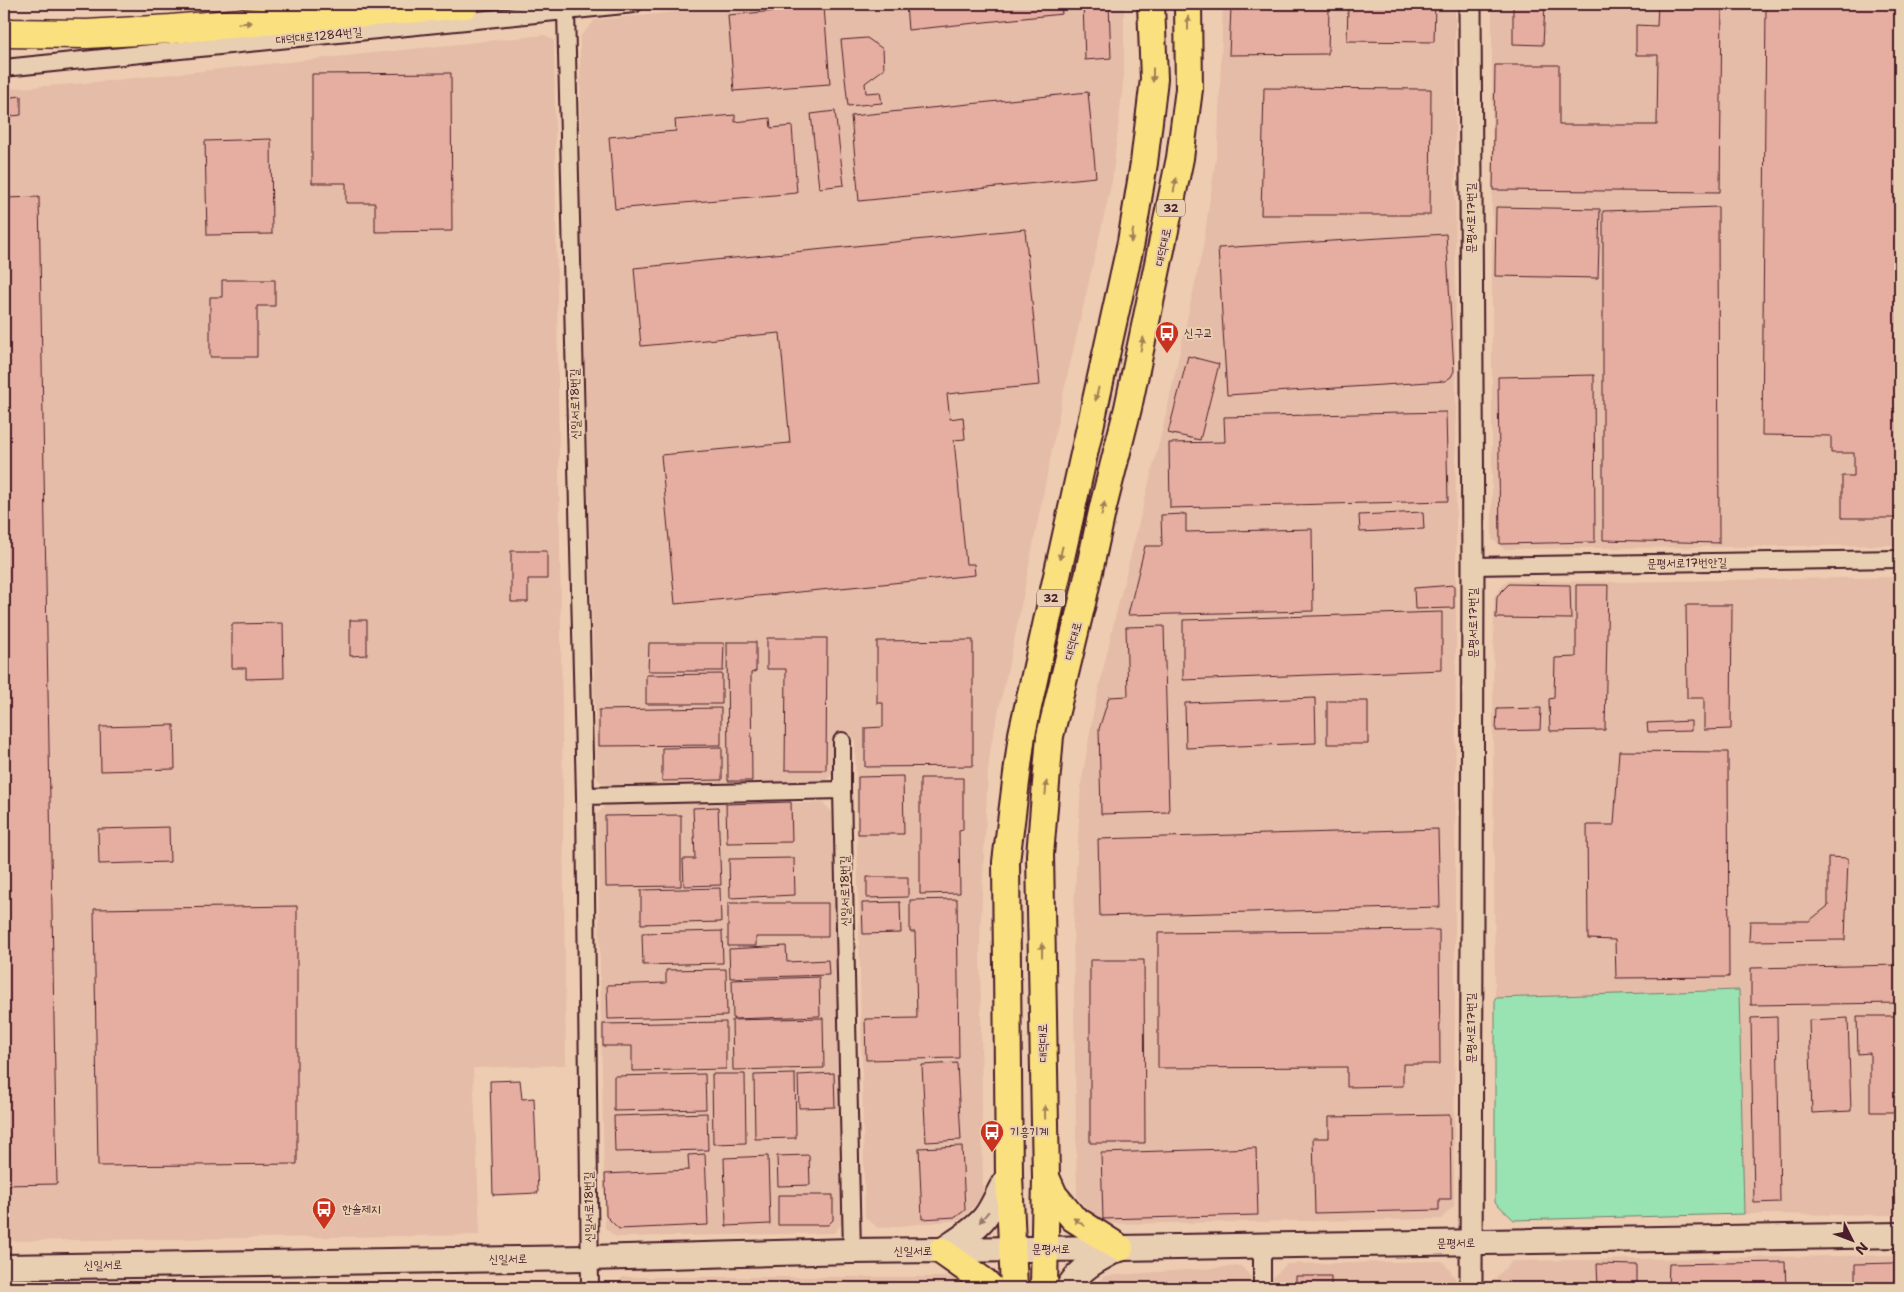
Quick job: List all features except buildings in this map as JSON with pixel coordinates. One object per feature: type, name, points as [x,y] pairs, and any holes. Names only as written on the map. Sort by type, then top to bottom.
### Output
[{"type":"highway","points":[[4,31],[254,4]]},
{"type":"highway","points":[[4,31],[87,34],[171,29],[466,4]]},
{"type":"main road","name":"32","points":[[1014,1288],[1010,1176],[1006,862],[1022,734],[1131,242],[1143,173],[1154,79],[1151,4]]},
{"type":"main road","name":"대덕대로","points":[[1044,1288],[1046,1177],[1040,855],[1050,736],[1128,408],[1180,158],[1189,89],[1188,4]]},
{"type":"main road","points":[[991,1288],[941,1251],[984,1218],[1010,1176]]},
{"type":"main road","points":[[1046,1177],[1054,1195],[1073,1218],[1120,1248],[1088,1265],[1072,1281],[1068,1288]]},
{"type":"main road","name":"문평서로","points":[[1012,1249],[1900,1235]]},
{"type":"main road","name":"신일서로","points":[[4,1266],[589,1258],[1012,1249]]},
{"type":"street","name":"대덕대로1284번길","points":[[4,68],[634,4]]},
{"type":"street","name":"문평서로17번길","points":[[1470,4],[1473,566],[1470,1288]]},
{"type":"street","name":"신일서로18번길","points":[[566,12],[585,796],[590,1288]]},
{"type":"street","name":"문평서로17번안길","points":[[1473,566],[1900,559]]},
{"type":"street","name":"신일서로18번길","points":[[842,741],[852,1251]]},
{"type":"street","points":[[585,796],[842,790]]},
{"type":"street","points":[[1262,1246],[1262,1288]]},
{"type":"shaded area","points":[[757,4],[1124,4],[1124,75],[1112,181],[1062,399],[1015,636],[991,745],[988,769],[980,939],[983,1197],[960,1220],[878,1228],[865,1217],[855,738],[833,739],[833,773],[825,782],[607,786],[597,779],[581,236],[580,37],[595,20]]},
{"type":"shaded area","points":[[1223,4],[1455,4],[1456,610],[1454,1206],[1441,1219],[1102,1224],[1077,1197],[1073,928],[1081,786],[1093,714],[1164,423],[1203,247],[1218,144]]},
{"type":"shaded area","points":[[1492,4],[1900,4],[1900,545],[1504,549],[1492,539]]},
{"type":"shaded area","points":[[545,35],[554,41],[566,1065],[473,1068],[480,1235],[4,1241],[4,89],[87,83]]},
{"type":"shaded area","points":[[1900,577],[1900,1215],[1744,1214],[1739,990],[1495,998],[1494,596],[1507,581],[1620,582]]},
{"type":"shaded area","points":[[608,803],[823,803],[832,812],[843,1222],[834,1233],[616,1237],[605,1228],[597,814]]},
{"type":"shaded area","points":[[1900,1255],[1900,1288],[1492,1288],[1492,1282],[1512,1261]]},
{"type":"shaded area","points":[[1443,1261],[1457,1281],[1457,1288],[1273,1288],[1273,1277],[1287,1264]]},
{"type":"shaded area","points":[[1241,1266],[1251,1277],[1251,1288],[1093,1288],[1104,1276]]},
{"type":"shaded area","points":[[623,1277],[959,1277],[971,1288],[612,1288]]},
{"type":"shaded area","points":[[564,1283],[569,1288],[202,1288]]},
{"type":"green space","points":[[1739,990],[1744,1214],[1514,1220],[1495,1202],[1495,998]]},
{"type":"place","name":"신구교","points":[[1167,354]]},
{"type":"place","name":"기흥기계","points":[[992,1153]]},
{"type":"place","name":"한솔제지","points":[[324,1230]]}]
